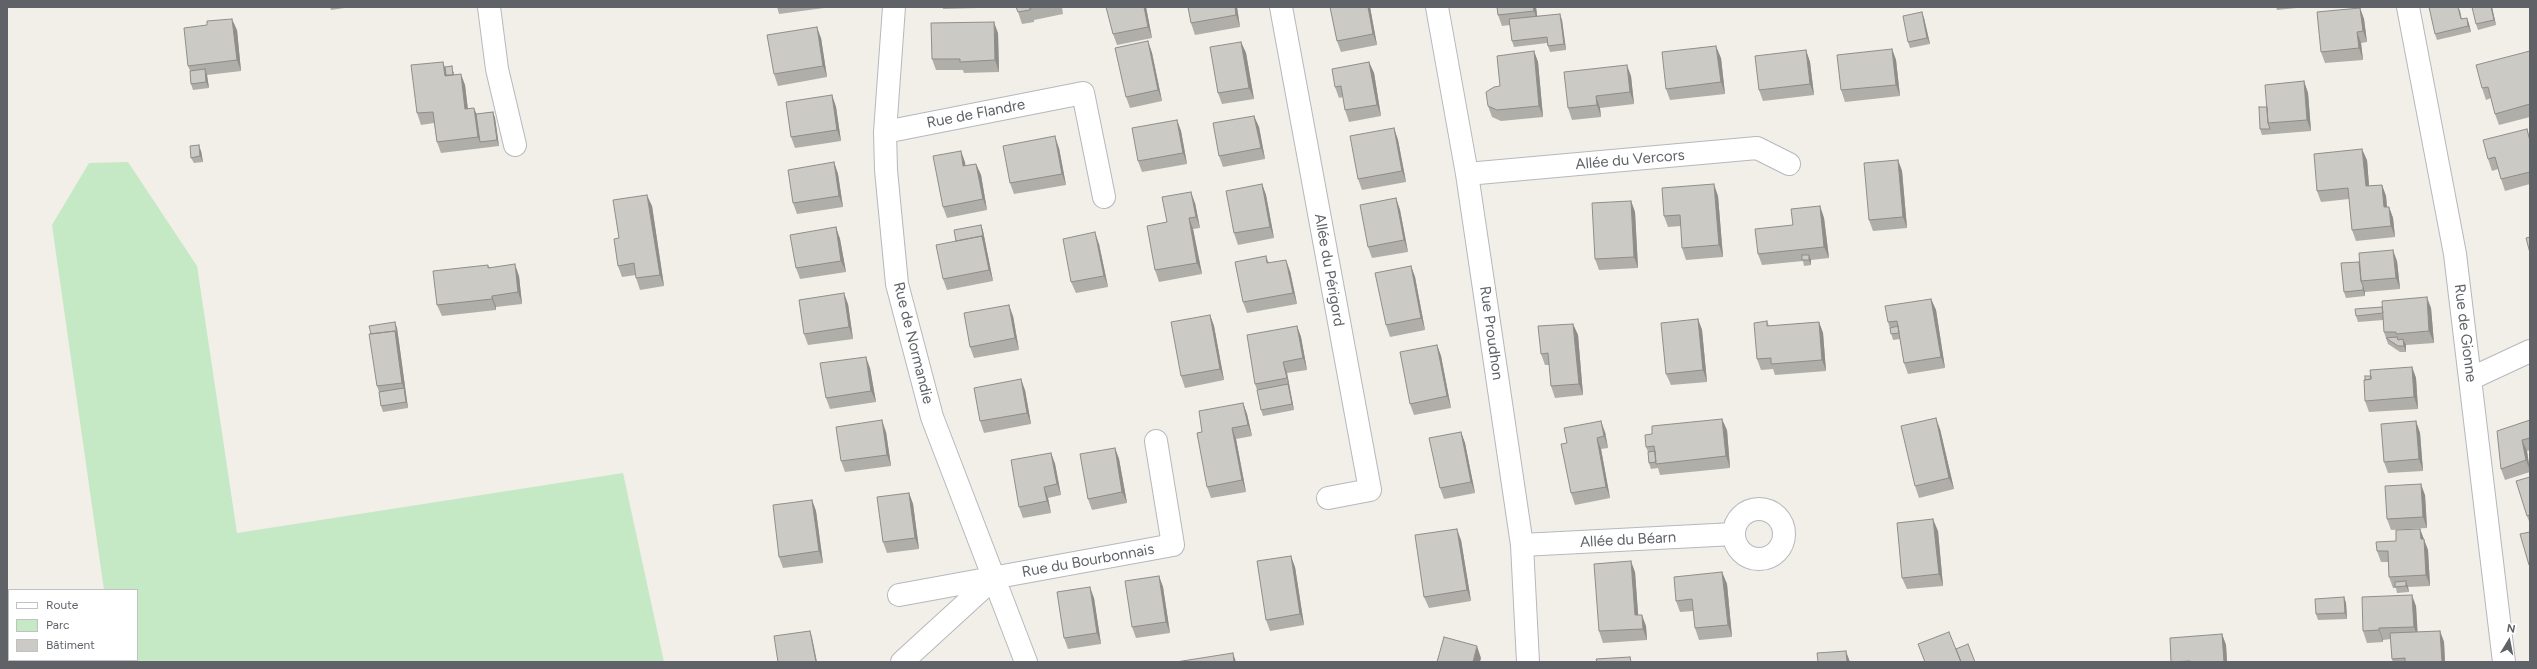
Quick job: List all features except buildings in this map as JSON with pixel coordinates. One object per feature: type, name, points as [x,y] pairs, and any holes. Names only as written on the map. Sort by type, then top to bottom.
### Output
[{"type":"street","points":[[489,7],[497,69],[515,145]]},
{"type":"street","name":"Rue de Normandie","points":[[894,7],[885,132],[886,170],[897,284],[932,417],[995,577],[1026,662]]},
{"type":"street","name":"Allée du Périgord","points":[[1281,7],[1370,490],[1328,498]]},
{"type":"street","name":"Rue Proudhon","points":[[1437,7],[1467,174],[1522,545],[1528,662]]},
{"type":"street","name":"Rue de Gionne","points":[[2408,7],[2455,254],[2472,378],[2504,662]]},
{"type":"street","name":"Rue de Flandre","points":[[885,132],[1066,88],[1083,93],[1104,197]]},
{"type":"street","name":"Allée du Vercors","points":[[1467,174],[1757,148],[1790,164]]},
{"type":"street","points":[[2472,378],[2530,351]]},
{"type":"street","name":"Rue du Bourbonnais","points":[[899,595],[1173,545],[1156,441]]},
{"type":"street","name":"Allée du Béarn","points":[[1522,545],[1734,534]]},
{"type":"street","points":[[902,662],[995,577]]},
{"type":"green space","points":[[128,162],[197,266],[237,533],[623,473],[664,662],[115,662],[138,661],[138,589],[104,589],[52,225],[89,163]]}]
